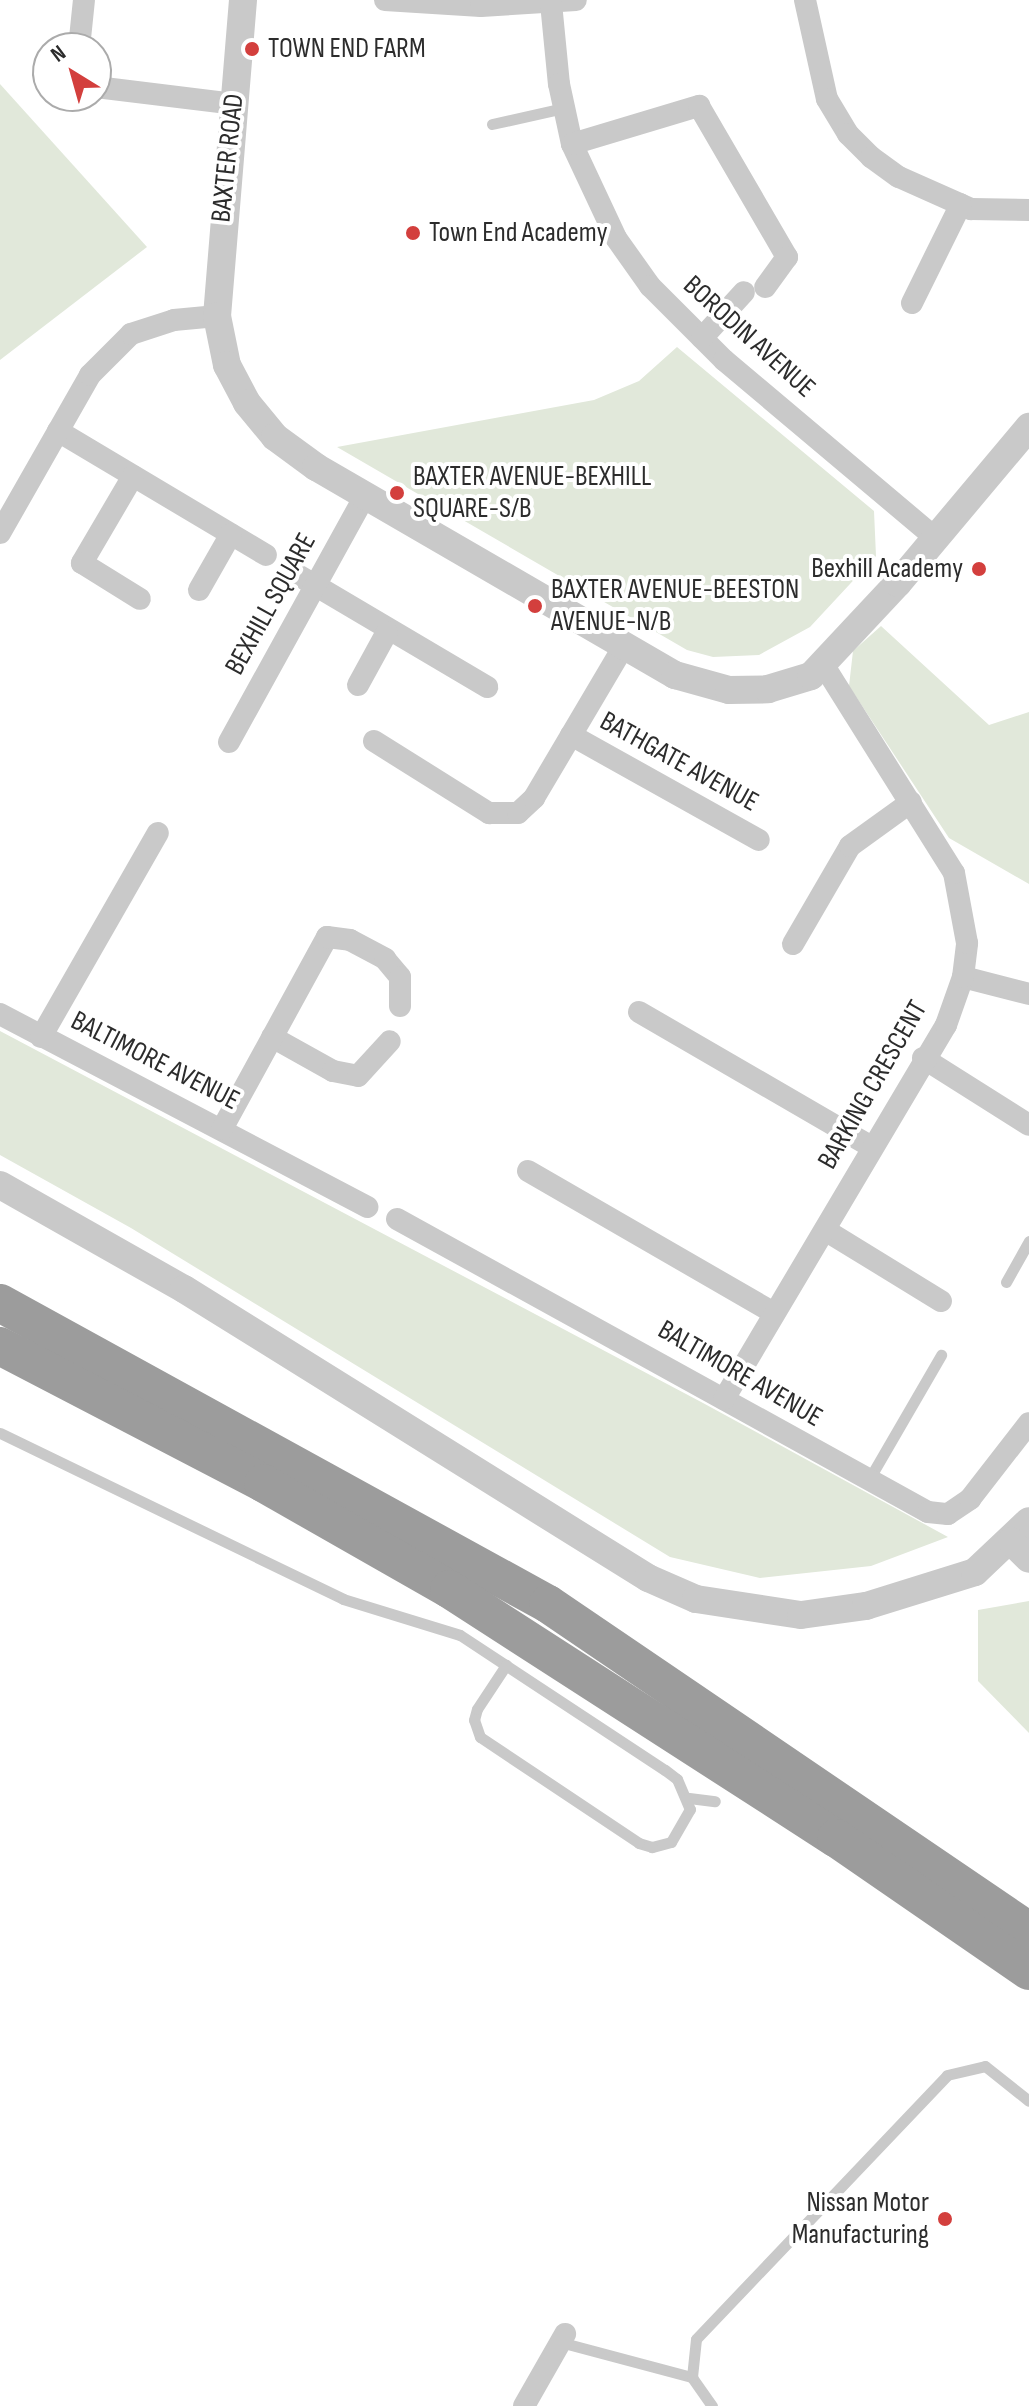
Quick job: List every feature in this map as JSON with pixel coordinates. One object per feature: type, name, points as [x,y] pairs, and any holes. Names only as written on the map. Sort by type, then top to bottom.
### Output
[{"type":"highway","points":[[0,1285],[153,1385]]},
{"type":"highway","points":[[0,1303],[548,1604],[1029,1931]]},
{"type":"highway","points":[[0,1346],[263,1483],[577,1668],[1029,1971]]},
{"type":"highway","points":[[0,1364],[263,1483]]},
{"type":"street","points":[[81,32],[84,0]]},
{"type":"street","name":"BAXTER ROAD","points":[[243,0],[217,316],[227,365],[247,403],[275,437],[366,494],[675,675],[729,690],[768,689],[811,676],[898,583],[933,536],[1029,427]]},
{"type":"street","points":[[385,0],[551,3],[576,0]]},
{"type":"street","points":[[805,0],[827,99],[848,134],[899,177],[961,204],[1029,210]]},
{"type":"street","name":"BORODIN AVENUE","points":[[551,3],[564,108],[572,144],[616,238],[650,286],[702,338],[933,536]]},
{"type":"street","points":[[112,89],[234,104]]},
{"type":"street","name":"BORODIN AVENUE","points":[[572,144],[699,106],[787,257],[702,338]]},
{"type":"street","points":[[912,303],[961,204]]},
{"type":"street","points":[[0,533],[90,375],[131,334],[174,320],[217,316]]},
{"type":"street","points":[[58,431],[266,555]]},
{"type":"street","points":[[133,476],[82,563],[140,599]]},
{"type":"street","name":"BEXHILL SQUARE","points":[[229,742],[366,494]]},
{"type":"street","points":[[199,590],[231,534]]},
{"type":"street","points":[[291,571],[387,632],[487,687]]},
{"type":"street","points":[[358,685],[387,632]]},
{"type":"street","points":[[374,741],[489,813],[518,813],[534,798],[625,644]]},
{"type":"street","name":"BARKING CRESCENT","points":[[724,1399],[923,1058],[946,1025],[963,977],[967,943],[954,873],[823,664]]},
{"type":"street","name":"BATHGATE AVENUE","points":[[571,735],[759,840]]},
{"type":"street","points":[[793,944],[850,846],[911,802]]},
{"type":"street","points":[[41,1037],[158,833]]},
{"type":"street","points":[[222,1129],[327,937],[350,940],[385,959],[400,977],[400,1006]]},
{"type":"street","points":[[963,977],[1029,994]]},
{"type":"street","points":[[639,1012],[872,1147]]},
{"type":"street","name":"BALTIMORE AVENUE","points":[[0,1014],[367,1207]]},
{"type":"street","points":[[272,1037],[333,1071],[358,1076],[390,1041]]},
{"type":"street","points":[[923,1058],[1029,1125]]},
{"type":"street","points":[[528,1171],[774,1313]]},
{"type":"street","points":[[0,1185],[184,1289],[648,1578],[696,1599],[801,1615],[866,1606],[975,1572],[1023,1540]]},
{"type":"street","name":"BALTIMORE AVENUE","points":[[397,1219],[907,1504],[948,1514],[970,1499],[1029,1423]]},
{"type":"street","points":[[825,1230],[941,1301]]},
{"type":"street","points":[[524,2406],[563,2338]]},
{"type":"lane","points":[[492,124],[564,108]]},
{"type":"lane","points":[[1006,1282],[1029,1241]]},
{"type":"lane","points":[[868,1482],[941,1355]]},
{"type":"lane","points":[[0,1433],[343,1599],[460,1635],[665,1770],[689,1798],[715,1801]]},
{"type":"lane","points":[[506,1665],[474,1720],[490,1747],[652,1847],[671,1842],[680,1833],[689,1798]]},
{"type":"lane","points":[[692,2377],[696,2339],[947,2075],[985,2066],[1029,2101]]},
{"type":"lane","points":[[563,2338],[692,2377],[712,2406]]},
{"type":"shaded area","points":[[0,84],[147,247],[0,360]]},
{"type":"shaded area","points":[[677,347],[874,511],[876,556],[810,627],[759,655],[713,657],[687,650],[337,447],[594,400],[639,381]]},
{"type":"shaded area","points":[[881,626],[989,725],[1029,712],[1029,884],[949,838],[849,686],[853,651]]},
{"type":"shaded area","points":[[0,1031],[703,1403],[948,1537],[871,1566],[760,1578],[670,1557],[131,1228],[0,1155]]},
{"type":"shaded area","points":[[1029,1601],[1029,1733],[978,1681],[978,1610]]},
{"type":"place","name":"TOWN END FARM","points":[[252,49]]},
{"type":"place","name":"Town End Academy","points":[[413,233]]},
{"type":"place","name":"BAXTER AVENUE-BEXHILL SQUARE-S/B","points":[[397,493]]},
{"type":"place","name":"Bexhill Academy","points":[[979,569]]},
{"type":"place","name":"BAXTER AVENUE-BEESTON AVENUE-N/B","points":[[535,606]]},
{"type":"place","name":"Nissan Motor Manufacturing","points":[[945,2219]]}]
